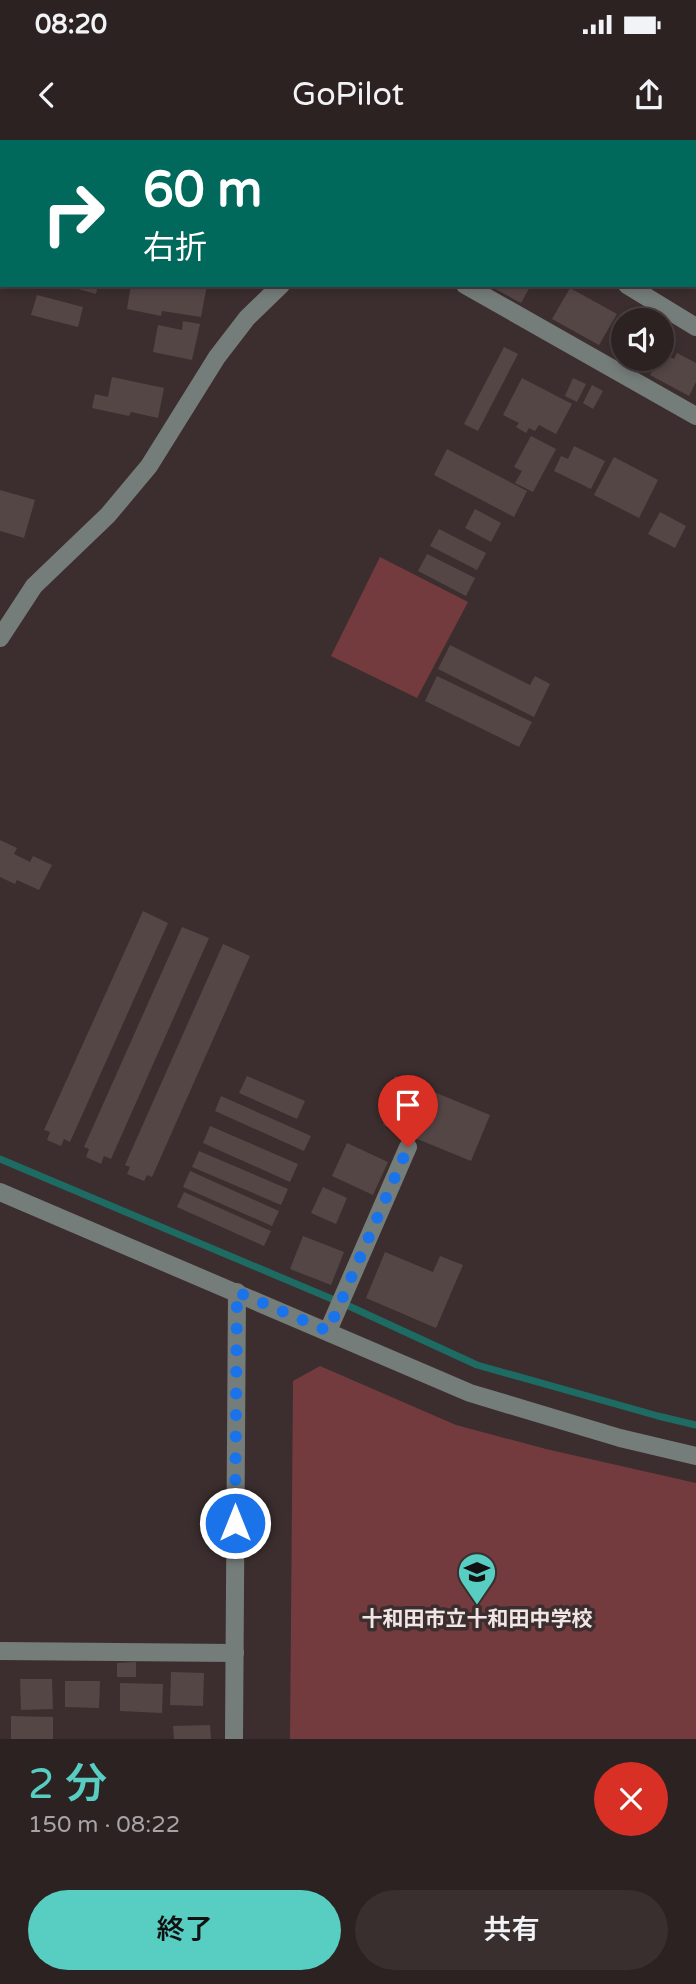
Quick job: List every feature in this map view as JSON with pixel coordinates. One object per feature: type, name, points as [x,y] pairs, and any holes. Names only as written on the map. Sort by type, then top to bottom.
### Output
[{"type":"street","points":[[0,638],[34,586],[108,515],[149,466],[217,357],[247,318],[279,287]]},
{"type":"street","points":[[469,287],[696,416]]},
{"type":"street","points":[[630,287],[696,327]]},
{"type":"street","points":[[331,1323],[408,1147]]},
{"type":"street","points":[[0,1192],[237,1292],[331,1323],[470,1393],[621,1438],[696,1455]]},
{"type":"street","points":[[234,1739],[237,1292]]},
{"type":"street","points":[[0,1651],[234,1653]]},
{"type":"shaded area","points":[[380,557],[468,602],[417,698],[331,656]]},
{"type":"shaded area","name":"十和田市立十和田中学校","points":[[320,1366],[456,1425],[546,1449],[696,1483],[696,1739],[290,1739],[293,1381]]},
{"type":"building","points":[[71,287],[98,287],[96,294]]},
{"type":"building","points":[[131,287],[207,287],[201,317],[162,311],[161,316],[127,309]]},
{"type":"building","points":[[492,287],[530,287],[521,303]]},
{"type":"building","points":[[570,288],[611,311],[611,324],[599,345],[552,319]]},
{"type":"building","points":[[37,295],[83,307],[78,327],[31,315]]},
{"type":"building","points":[[183,321],[200,324],[192,360],[153,352],[158,325],[182,330]]},
{"type":"building","points":[[504,347],[518,354],[478,431],[464,424]]},
{"type":"building","points":[[677,353],[696,363],[696,382],[689,396],[650,375],[652,371],[674,371]]},
{"type":"building","points":[[112,377],[164,388],[158,418],[131,412],[129,416],[92,408],[95,394],[108,397]]},
{"type":"building","points":[[522,378],[572,404],[556,434],[539,425],[535,431],[529,428],[526,433],[516,427],[519,423],[503,415]]},
{"type":"building","points":[[573,378],[586,384],[577,402],[565,396]]},
{"type":"building","points":[[592,385],[603,391],[593,409],[583,403]]},
{"type":"building","points":[[531,436],[556,449],[533,492],[515,483],[522,471],[514,467]]},
{"type":"building","points":[[574,446],[605,461],[591,489],[554,471],[561,456],[568,459]]},
{"type":"building","points":[[447,449],[527,491],[514,517],[434,475]]},
{"type":"building","points":[[614,457],[658,480],[639,518],[594,495]]},
{"type":"building","points":[[0,490],[35,500],[24,538],[0,531]]},
{"type":"building","points":[[475,509],[501,523],[491,542],[465,528]]},
{"type":"building","points":[[660,512],[686,526],[675,548],[648,534]]},
{"type":"building","points":[[439,529],[486,553],[477,570],[430,546]]},
{"type":"building","points":[[427,554],[475,578],[466,596],[418,571]]},
{"type":"building","points":[[450,645],[530,685],[535,676],[550,684],[534,717],[438,669]]},
{"type":"building","points":[[437,676],[532,722],[519,747],[425,701]]},
{"type":"building","points":[[0,840],[17,848],[14,854],[30,862],[33,856],[52,865],[39,890],[17,880],[15,884],[0,877]]},
{"type":"building","points":[[143,911],[168,923],[70,1142],[64,1139],[61,1146],[47,1140],[50,1132],[44,1130]]},
{"type":"building","points":[[182,927],[209,938],[111,1159],[104,1156],[101,1164],[86,1157],[89,1149],[84,1147]]},
{"type":"building","points":[[223,944],[250,956],[152,1177],[147,1175],[144,1181],[127,1174],[130,1167],[125,1165]]},
{"type":"building","points":[[247,1076],[305,1101],[297,1119],[239,1093]]},
{"type":"building","points":[[395,1076],[490,1115],[471,1161],[383,1125],[390,1109],[382,1106]]},
{"type":"building","points":[[221,1096],[311,1136],[304,1151],[215,1111]]},
{"type":"building","points":[[210,1126],[298,1164],[290,1182],[203,1143]]},
{"type":"building","points":[[347,1143],[388,1162],[373,1195],[332,1176]]},
{"type":"building","points":[[199,1151],[288,1189],[281,1205],[192,1167]]},
{"type":"building","points":[[190,1171],[279,1211],[272,1226],[183,1187]]},
{"type":"building","points":[[323,1187],[347,1198],[336,1224],[311,1213]]},
{"type":"building","points":[[184,1192],[271,1231],[264,1246],[177,1207]]},
{"type":"building","points":[[303,1236],[344,1252],[331,1285],[290,1269]]},
{"type":"building","points":[[385,1252],[433,1272],[440,1256],[463,1265],[436,1328],[366,1298]]},
{"type":"building","points":[[136,1662],[136,1677],[117,1677],[117,1663]]},
{"type":"building","points":[[171,1672],[204,1673],[203,1706],[170,1705]]},
{"type":"building","points":[[20,1679],[52,1679],[53,1709],[21,1710]]},
{"type":"building","points":[[65,1681],[100,1681],[99,1708],[65,1707]]},
{"type":"building","points":[[120,1683],[163,1684],[162,1713],[120,1711]]},
{"type":"building","points":[[11,1716],[53,1717],[53,1739],[11,1739]]},
{"type":"building","points":[[210,1725],[211,1739],[174,1739],[173,1726]]},
{"type":"waterway","points":[[0,1159],[351,1307],[477,1365],[696,1425]]},
{"type":"place","name":"十和田市立十和田中学校","points":[[477,1606]]},
{"type":"route","points":[[235,1523],[237,1292],[328,1331],[408,1147]]}]
